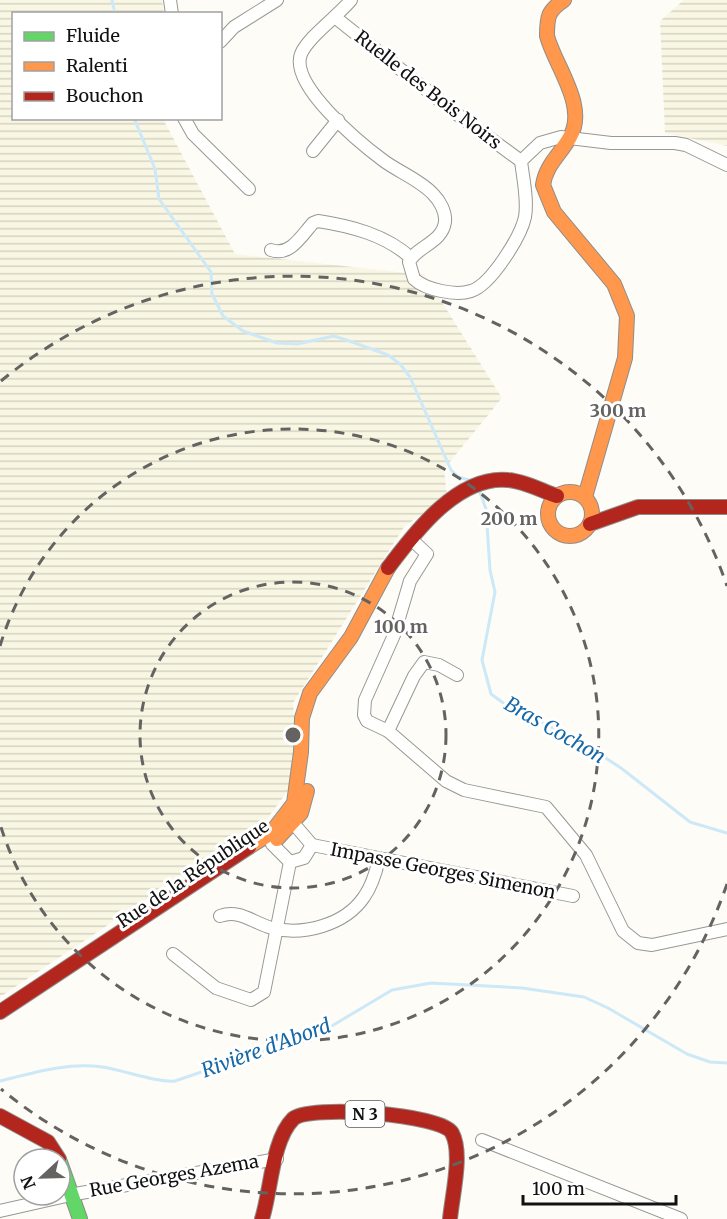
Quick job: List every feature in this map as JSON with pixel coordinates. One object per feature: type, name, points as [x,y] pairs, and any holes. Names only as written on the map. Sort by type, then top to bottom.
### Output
[{"type":"street","points":[[222,40],[234,27],[277,0]]},
{"type":"street","points":[[351,0],[336,18],[304,48],[299,64],[307,86],[338,120],[383,160],[431,191],[438,199],[445,219],[441,233],[411,258]]},
{"type":"street","points":[[555,2],[549,14],[547,33],[575,105],[576,130],[572,139],[548,164],[542,184],[545,195],[569,232],[614,285],[625,304],[627,316],[621,375],[590,470],[588,502],[590,524]]},
{"type":"street","name":"Ruelle des Bois Noirs","points":[[336,18],[458,115],[521,161]]},
{"type":"street","points":[[185,120],[193,134],[249,189]]},
{"type":"street","points":[[314,151],[338,120]]},
{"type":"street","points":[[411,258],[411,272],[414,279],[427,288],[443,291],[471,291],[485,282],[519,235],[525,215],[521,161],[540,143],[550,138],[611,144],[675,143],[686,145],[727,165]]},
{"type":"street","points":[[271,250],[277,252],[288,249],[313,223],[318,221],[357,230],[391,242],[411,258]]},
{"type":"street","points":[[548,513],[563,494],[590,470]]},
{"type":"street","name":"Rue de la République","points":[[0,1025],[271,838],[301,813],[308,789],[311,722],[316,701],[357,642],[390,581],[415,542],[464,490],[490,482],[508,480],[563,494]]},
{"type":"street","points":[[490,482],[525,493],[548,513],[552,527],[564,536],[579,534],[590,524],[638,507],[727,507]]},
{"type":"street","points":[[563,494],[612,510],[637,496],[727,497]]},
{"type":"street","points":[[415,542],[427,554],[410,581],[394,635],[363,707],[367,721],[388,731],[446,781],[482,796],[505,797],[546,807],[586,855],[623,931],[638,943],[652,945],[727,929]]},
{"type":"street","points":[[388,731],[420,666],[430,662],[457,675]]},
{"type":"street","points":[[287,823],[312,845],[304,858],[290,862]]},
{"type":"street","points":[[271,838],[290,862]]},
{"type":"street","name":"Rue de la République","points":[[0,1012],[271,838]]},
{"type":"street","name":"Impasse Georges Simenon","points":[[312,845],[573,896]]},
{"type":"street","points":[[220,916],[238,913],[276,929],[313,929],[339,919],[363,899],[374,877],[379,858]]},
{"type":"street","points":[[173,954],[216,988],[251,1000],[264,992],[290,862]]},
{"type":"street","name":"N 3","points":[[262,1219],[288,1125],[295,1117],[307,1111],[322,1110],[438,1122],[452,1131],[457,1150],[450,1219]]},
{"type":"street","points":[[0,1117],[18,1137],[37,1147]]},
{"type":"street","points":[[0,1117],[48,1142],[51,1147]]},
{"type":"street","points":[[482,1140],[681,1219]]},
{"type":"street","name":"Rue Georges Azema","points":[[72,1191],[278,1159]]},
{"type":"street","points":[[72,1205],[80,1219]]},
{"type":"shaded area","points":[[0,0],[162,0],[164,12],[12,12],[12,120],[164,120],[235,254],[425,275],[502,398],[444,469],[447,496],[404,527],[293,703],[297,755],[289,789],[267,819],[0,997]]},
{"type":"shaded area","points":[[684,0],[727,0],[727,146],[665,133],[660,21]]},
{"type":"waterway","name":"Bras Cochon","points":[[112,0],[115,12]]},
{"type":"waterway","name":"Bras Cochon","points":[[135,120],[155,169],[159,199],[211,272],[212,294],[223,316],[243,331],[277,343],[297,344],[334,336],[388,355],[400,364],[410,377],[451,470],[458,477],[469,480]]},
{"type":"waterway","name":"Bras Cochon","points":[[479,490],[486,509],[490,570],[495,592],[482,660],[491,694],[506,705],[578,740],[621,768],[690,822],[727,833]]},
{"type":"waterway","name":"Rivière d'Abord","points":[[0,1081],[51,1069],[77,1066],[111,1069],[159,1080],[175,1081],[325,1030],[392,990],[431,983],[522,988],[584,997],[608,1008],[687,1054],[710,1062],[727,1063]]},
{"type":"traffic: fast","points":[[72,1196],[80,1219]]},
{"type":"traffic: slow","points":[[564,0],[555,7],[550,15],[547,23],[547,36],[573,99],[575,125],[570,137],[550,165],[543,185],[554,212],[614,284],[627,316],[625,358],[585,497]]},
{"type":"traffic: slow","points":[[570,492],[578,493],[586,498],[591,506],[592,514],[591,522],[586,530],[578,535],[570,536],[562,535],[554,530],[549,522],[548,514],[549,506],[554,498],[562,493],[570,492]]},
{"type":"traffic: slow","points":[[249,847],[271,833],[294,803],[301,752],[302,718],[310,693],[351,637],[388,568]]},
{"type":"traffic: slow","points":[[277,839],[301,813],[307,791]]},
{"type":"traffic: jam","points":[[388,568],[411,538],[439,509],[455,496],[472,487],[490,481],[508,480],[527,484],[557,496]]},
{"type":"traffic: jam","points":[[590,524],[638,507],[727,507]]},
{"type":"traffic: jam","points":[[0,1012],[249,847]]},
{"type":"traffic: jam","points":[[262,1219],[276,1152],[286,1128],[293,1119],[323,1112],[402,1116],[443,1126],[452,1133],[457,1152],[457,1163],[450,1219]]},
{"type":"traffic: jam","points":[[0,1116],[48,1142],[51,1147]]}]
